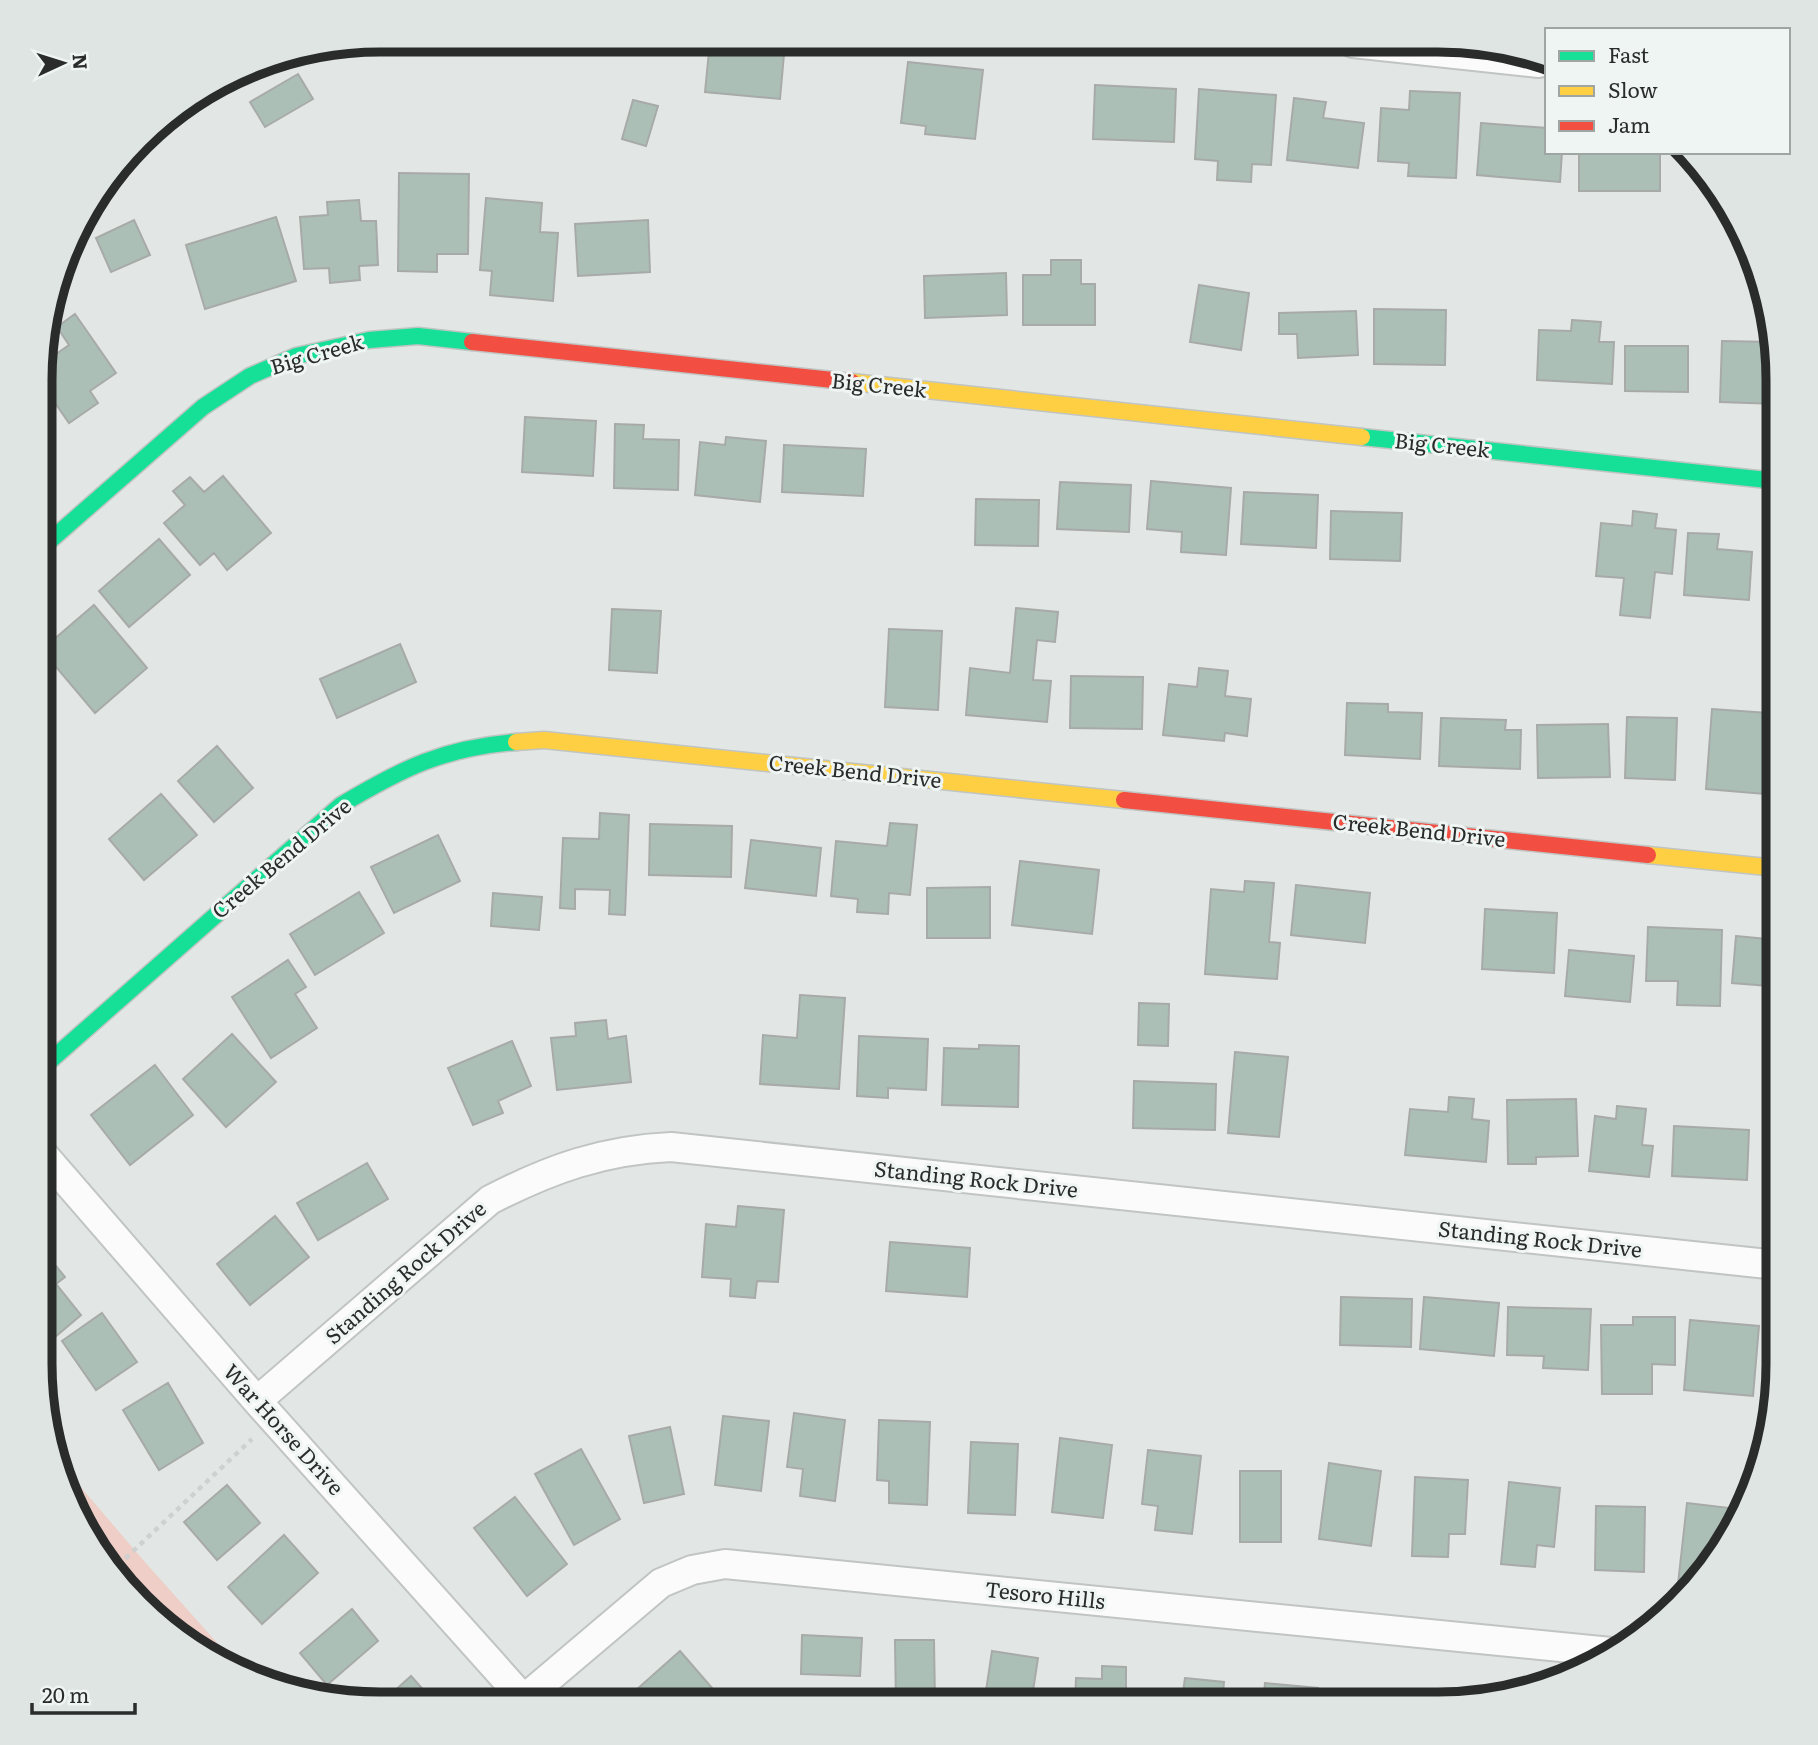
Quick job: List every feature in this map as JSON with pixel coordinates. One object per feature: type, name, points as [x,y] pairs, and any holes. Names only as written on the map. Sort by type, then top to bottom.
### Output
[{"type":"street","points":[[1437,52],[1500,59]]},
{"type":"street","name":"Big Creek","points":[[52,540],[229,387],[270,366],[322,349],[385,337],[432,338],[1766,480]]},
{"type":"street","name":"Creek Bend Drive","points":[[52,1060],[341,806],[394,774],[424,761],[451,752],[513,741],[544,740],[1766,867]]},
{"type":"street","name":"Standing Rock Drive","points":[[265,1410],[490,1200],[578,1161],[639,1149],[684,1149],[1766,1264]]},
{"type":"street","name":"War Horse Drive","points":[[52,1165],[265,1410],[518,1692]]},
{"type":"street","name":"Tesoro Hills","points":[[536,1692],[661,1583],[692,1570],[726,1564],[1597,1652]]},
{"type":"path","points":[[120,1564],[265,1410]]},
{"type":"shaded area","points":[[73,1478],[228,1656],[181,1625],[134,1581],[96,1528]]},
{"type":"building","points":[[709,52],[784,52],[780,99],[705,92]]},
{"type":"building","points":[[908,62],[983,70],[975,139],[925,134],[926,126],[901,123]]},
{"type":"building","points":[[298,74],[313,99],[265,127],[250,102]]},
{"type":"building","points":[[1095,85],[1176,89],[1174,142],[1093,139]]},
{"type":"building","points":[[1199,89],[1276,95],[1271,165],[1252,164],[1251,182],[1217,180],[1218,161],[1195,159]]},
{"type":"building","points":[[1410,91],[1460,93],[1456,178],[1408,176],[1409,163],[1378,161],[1381,108],[1409,110]]},
{"type":"building","points":[[1294,98],[1326,102],[1323,118],[1364,123],[1358,168],[1287,160]]},
{"type":"building","points":[[633,100],[658,106],[646,146],[622,139]]},
{"type":"building","points":[[1481,123],[1545,128],[1545,154],[1562,154],[1560,182],[1477,175]]},
{"type":"building","points":[[1579,154],[1660,154],[1660,191],[1579,191]]},
{"type":"building","points":[[399,173],[469,174],[468,254],[437,254],[437,272],[398,271]]},
{"type":"building","points":[[486,198],[542,203],[540,232],[558,233],[553,301],[490,295],[492,271],[480,270]]},
{"type":"building","points":[[359,200],[361,221],[376,221],[378,265],[359,266],[360,280],[330,283],[329,268],[304,269],[300,217],[328,215],[327,202]]},
{"type":"building","points":[[276,217],[296,281],[205,309],[186,245]]},
{"type":"building","points":[[134,220],[150,255],[111,272],[96,238]]},
{"type":"building","points":[[648,220],[650,272],[578,276],[575,224]]},
{"type":"building","points":[[1051,260],[1081,260],[1081,284],[1095,284],[1095,325],[1023,325],[1023,275],[1051,275]]},
{"type":"building","points":[[1006,273],[1007,315],[925,318],[924,276]]},
{"type":"building","points":[[1199,285],[1249,293],[1241,350],[1190,342]]},
{"type":"building","points":[[1374,309],[1446,310],[1445,365],[1374,364]]},
{"type":"building","points":[[1356,311],[1358,355],[1298,358],[1297,334],[1279,334],[1279,313]]},
{"type":"building","points":[[75,314],[116,373],[90,391],[98,403],[69,423],[52,399],[53,356],[69,345],[57,327]]},
{"type":"building","points":[[1572,320],[1601,322],[1599,342],[1614,342],[1612,384],[1537,380],[1539,330],[1571,331]]},
{"type":"building","points":[[1722,341],[1763,342],[1766,404],[1720,402]]},
{"type":"building","points":[[1625,346],[1688,346],[1688,392],[1625,391]]},
{"type":"building","points":[[525,417],[596,421],[593,476],[522,472]]},
{"type":"building","points":[[615,424],[644,425],[643,439],[679,440],[678,490],[614,488]]},
{"type":"building","points":[[726,437],[766,441],[760,502],[695,495],[700,442],[725,445]]},
{"type":"building","points":[[784,445],[866,449],[863,496],[782,492]]},
{"type":"building","points":[[223,476],[271,533],[227,570],[214,553],[200,565],[164,523],[185,505],[173,491],[190,477],[204,492]]},
{"type":"building","points":[[1151,481],[1231,488],[1226,555],[1181,552],[1182,532],[1147,529]]},
{"type":"building","points":[[1060,482],[1131,485],[1129,532],[1057,529]]},
{"type":"building","points":[[1244,492],[1318,495],[1316,548],[1241,544]]},
{"type":"building","points":[[976,499],[1039,500],[1038,546],[975,545]]},
{"type":"building","points":[[1331,511],[1402,513],[1400,561],[1330,559]]},
{"type":"building","points":[[1633,511],[1657,514],[1655,528],[1676,530],[1672,574],[1655,572],[1650,618],[1620,615],[1624,578],[1596,576],[1601,523],[1632,526]]},
{"type":"building","points":[[1688,533],[1719,534],[1717,549],[1752,552],[1749,600],[1684,595]]},
{"type":"building","points":[[159,539],[190,575],[129,627],[99,591]]},
{"type":"building","points":[[1766,567],[1766,614],[1764,614]]},
{"type":"building","points":[[94,605],[147,668],[95,713],[52,662],[52,641]]},
{"type":"building","points":[[1016,608],[1058,612],[1055,642],[1037,640],[1033,680],[1051,681],[1047,722],[966,715],[970,668],[1010,673]]},
{"type":"building","points":[[612,609],[661,611],[657,673],[609,670]]},
{"type":"building","points":[[889,629],[942,631],[938,710],[885,707]]},
{"type":"building","points":[[400,644],[416,682],[337,718],[320,679]]},
{"type":"building","points":[[1199,668],[1228,671],[1225,696],[1251,699],[1247,736],[1225,733],[1224,741],[1163,735],[1169,684],[1197,687]]},
{"type":"building","points":[[1071,676],[1143,677],[1142,729],[1070,728]]},
{"type":"building","points":[[1347,703],[1388,704],[1388,712],[1422,713],[1420,759],[1345,755]]},
{"type":"building","points":[[1712,709],[1766,713],[1766,794],[1706,789]]},
{"type":"building","points":[[1627,717],[1677,718],[1675,780],[1625,778]]},
{"type":"building","points":[[1441,718],[1506,720],[1505,730],[1521,730],[1520,769],[1439,766]]},
{"type":"building","points":[[1608,724],[1610,777],[1538,778],[1537,725]]},
{"type":"building","points":[[217,746],[253,788],[214,822],[178,781]]},
{"type":"building","points":[[161,794],[197,835],[144,880],[109,839]]},
{"type":"building","points":[[600,813],[629,815],[625,915],[609,914],[610,890],[575,889],[575,909],[560,908],[563,838],[599,839]]},
{"type":"building","points":[[890,823],[917,825],[910,895],[889,893],[888,914],[857,912],[858,899],[831,896],[836,841],[887,846]]},
{"type":"building","points":[[650,824],[732,826],[731,877],[649,875]]},
{"type":"building","points":[[438,835],[460,881],[394,913],[371,867]]},
{"type":"building","points":[[751,840],[821,848],[816,896],[745,888]]},
{"type":"building","points":[[1020,861],[1099,870],[1092,934],[1012,925]]},
{"type":"building","points":[[1245,881],[1274,883],[1269,942],[1280,943],[1277,979],[1205,974],[1211,889],[1244,892]]},
{"type":"building","points":[[1296,885],[1370,893],[1365,943],[1291,935]]},
{"type":"building","points":[[990,887],[990,938],[927,938],[927,888]]},
{"type":"building","points":[[359,892],[384,933],[315,975],[290,934]]},
{"type":"building","points":[[493,893],[542,897],[539,930],[491,926]]},
{"type":"building","points":[[1485,909],[1557,913],[1554,973],[1482,969]]},
{"type":"building","points":[[1648,927],[1722,930],[1720,1006],[1677,1005],[1678,981],[1646,981]]},
{"type":"building","points":[[1736,936],[1766,939],[1766,986],[1732,983]]},
{"type":"building","points":[[1569,950],[1634,956],[1630,1002],[1565,996]]},
{"type":"building","points":[[288,960],[306,987],[295,994],[317,1028],[271,1058],[232,997]]},
{"type":"building","points":[[800,995],[845,998],[839,1089],[760,1084],[763,1035],[797,1038]]},
{"type":"building","points":[[1139,1003],[1169,1004],[1168,1046],[1138,1045]]},
{"type":"building","points":[[606,1020],[608,1039],[626,1036],[631,1082],[557,1090],[551,1038],[576,1036],[575,1023]]},
{"type":"building","points":[[232,1034],[276,1082],[226,1127],[183,1079]]},
{"type":"building","points":[[859,1036],[928,1039],[926,1090],[888,1088],[888,1098],[857,1096]]},
{"type":"building","points":[[512,1041],[531,1086],[498,1101],[503,1113],[473,1125],[448,1068]]},
{"type":"building","points":[[979,1045],[1019,1046],[1018,1107],[942,1105],[944,1048],[979,1049]]},
{"type":"building","points":[[1235,1052],[1288,1057],[1279,1137],[1228,1133]]},
{"type":"building","points":[[155,1065],[193,1115],[130,1165],[91,1115]]},
{"type":"building","points":[[1134,1081],[1216,1084],[1215,1130],[1133,1128]]},
{"type":"building","points":[[1449,1097],[1474,1099],[1472,1119],[1489,1121],[1486,1162],[1405,1155],[1410,1109],[1448,1112]]},
{"type":"building","points":[[1576,1099],[1578,1156],[1536,1157],[1536,1164],[1508,1164],[1507,1100]]},
{"type":"building","points":[[1617,1106],[1646,1109],[1642,1145],[1653,1146],[1649,1177],[1589,1171],[1595,1116],[1616,1119]]},
{"type":"building","points":[[1674,1126],[1749,1130],[1747,1180],[1672,1176]]},
{"type":"building","points":[[1764,1146],[1766,1146],[1766,1176]]},
{"type":"building","points":[[367,1163],[388,1199],[318,1240],[297,1203]]},
{"type":"building","points":[[738,1206],[784,1210],[778,1282],[757,1281],[755,1298],[730,1296],[731,1279],[702,1277],[706,1224],[736,1227]]},
{"type":"building","points":[[275,1216],[309,1257],[250,1305],[217,1264]]},
{"type":"building","points":[[890,1242],[970,1248],[967,1297],[886,1291]]},
{"type":"building","points":[[52,1261],[65,1277],[56,1284],[81,1315],[52,1340]]},
{"type":"building","points":[[1341,1297],[1412,1299],[1411,1347],[1340,1345]]},
{"type":"building","points":[[1424,1297],[1499,1303],[1494,1356],[1420,1349]]},
{"type":"building","points":[[1508,1307],[1591,1309],[1588,1370],[1543,1368],[1544,1356],[1507,1355]]},
{"type":"building","points":[[102,1313],[137,1362],[96,1390],[62,1341]]},
{"type":"building","points":[[1633,1317],[1675,1317],[1675,1365],[1652,1364],[1652,1394],[1602,1394],[1601,1325],[1633,1325]]},
{"type":"building","points":[[1690,1320],[1759,1326],[1753,1396],[1684,1390]]},
{"type":"building","points":[[168,1383],[203,1443],[159,1470],[123,1410]]},
{"type":"building","points":[[794,1413],[845,1420],[835,1501],[800,1496],[803,1469],[787,1467]]},
{"type":"building","points":[[723,1416],[769,1421],[761,1491],[715,1485]]},
{"type":"building","points":[[879,1420],[930,1422],[927,1505],[889,1503],[889,1481],[877,1480]]},
{"type":"building","points":[[670,1427],[684,1494],[644,1503],[629,1436]]},
{"type":"building","points":[[1060,1438],[1112,1445],[1103,1518],[1052,1512]]},
{"type":"building","points":[[971,1442],[1018,1444],[1015,1515],[968,1513]]},
{"type":"building","points":[[581,1449],[620,1519],[574,1545],[535,1474]]},
{"type":"building","points":[[1148,1450],[1201,1456],[1192,1534],[1155,1530],[1158,1506],[1142,1504]]},
{"type":"building","points":[[1329,1463],[1381,1471],[1371,1546],[1319,1539]]},
{"type":"building","points":[[1240,1471],[1281,1471],[1281,1542],[1240,1542]]},
{"type":"building","points":[[1415,1477],[1468,1480],[1465,1534],[1449,1534],[1448,1557],[1412,1556]]},
{"type":"building","points":[[1509,1482],[1560,1488],[1554,1547],[1537,1545],[1535,1567],[1501,1564]]},
{"type":"building","points":[[227,1485],[260,1523],[217,1560],[184,1522]]},
{"type":"building","points":[[515,1497],[567,1564],[527,1596],[474,1528]]},
{"type":"building","points":[[1687,1503],[1733,1508],[1698,1564],[1681,1584],[1678,1584]]},
{"type":"building","points":[[1596,1506],[1645,1507],[1644,1572],[1595,1570]]},
{"type":"building","points":[[284,1535],[318,1573],[262,1624],[228,1587]]},
{"type":"building","points":[[352,1609],[378,1641],[327,1685],[300,1653]]},
{"type":"building","points":[[802,1635],[862,1638],[860,1676],[801,1674]]},
{"type":"building","points":[[895,1640],[934,1640],[935,1692],[896,1692]]},
{"type":"building","points":[[680,1651],[712,1688],[708,1692],[634,1692]]},
{"type":"building","points":[[992,1651],[1038,1658],[1033,1692],[986,1692]]},
{"type":"building","points":[[1102,1666],[1126,1667],[1126,1692],[1075,1692],[1076,1678],[1102,1679]]},
{"type":"building","points":[[411,1676],[425,1692],[393,1692]]},
{"type":"building","points":[[1185,1678],[1224,1682],[1223,1692],[1183,1692]]},
{"type":"building","points":[[1265,1683],[1318,1688],[1318,1692],[1264,1692]]},
{"type":"traffic: fast","points":[[52,539],[203,407],[250,376],[296,356],[369,340],[418,336],[472,342]]},
{"type":"traffic: fast","points":[[1362,437],[1766,480]]},
{"type":"traffic: fast","points":[[52,1059],[341,805],[384,780],[424,762],[467,749],[516,742]]},
{"type":"traffic: slow","points":[[852,382],[1362,437]]},
{"type":"traffic: slow","points":[[516,742],[544,740],[1124,800]]},
{"type":"traffic: slow","points":[[1648,855],[1766,867]]},
{"type":"traffic: jam","points":[[472,342],[852,382]]},
{"type":"traffic: jam","points":[[1124,800],[1648,855]]}]
